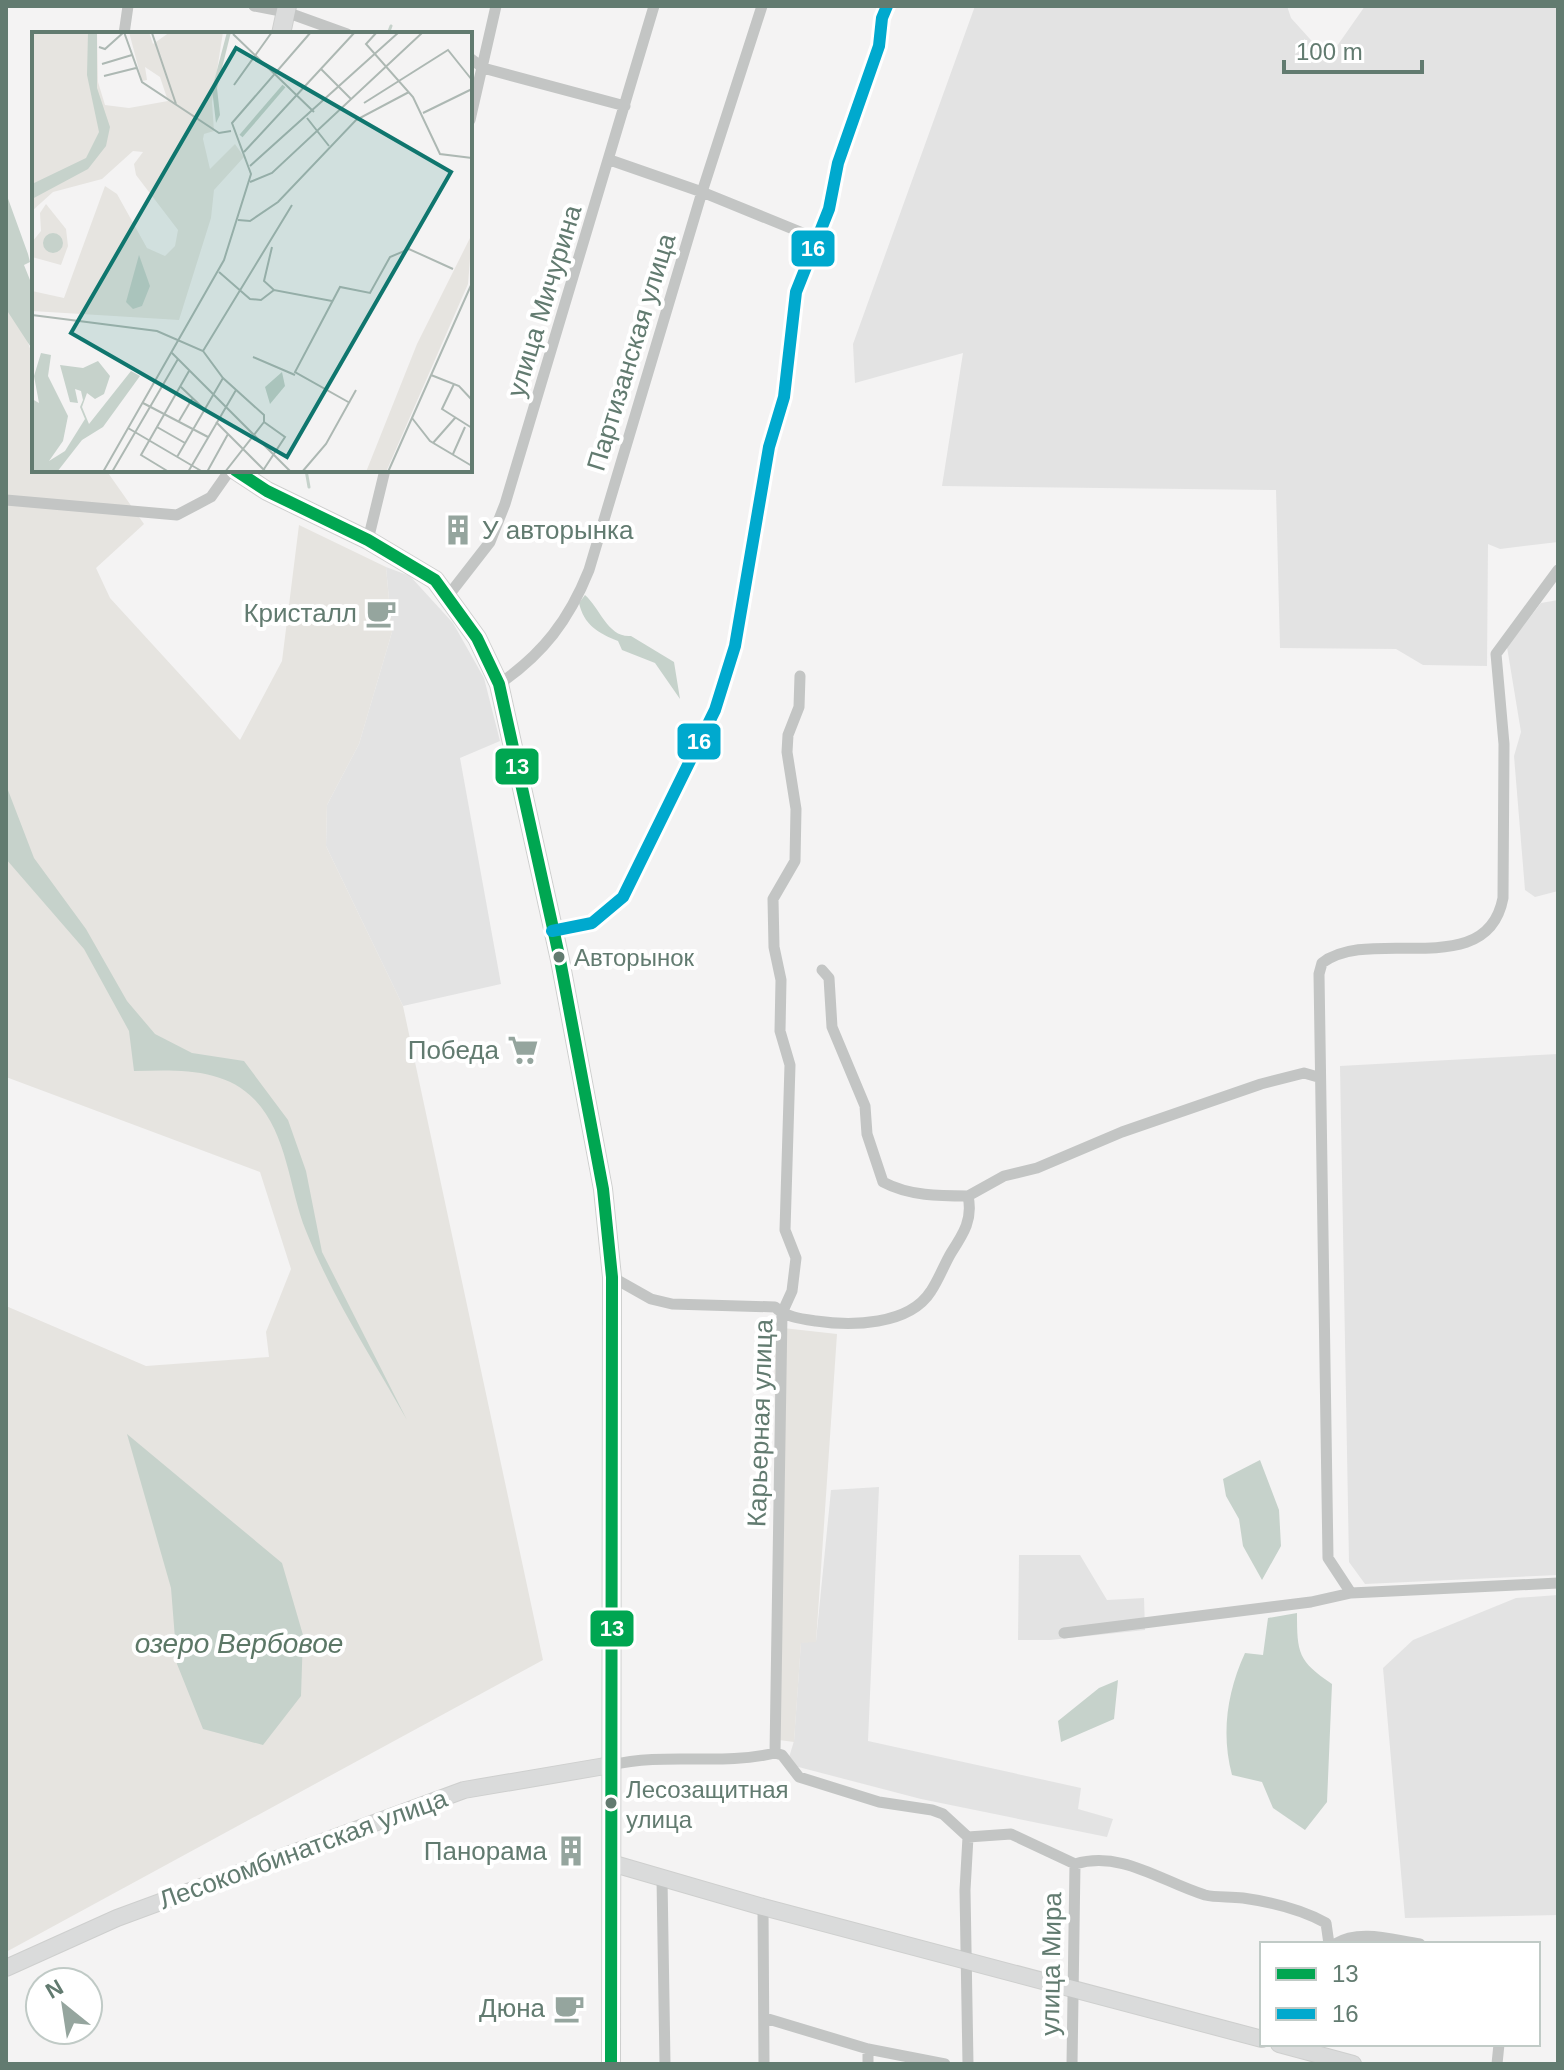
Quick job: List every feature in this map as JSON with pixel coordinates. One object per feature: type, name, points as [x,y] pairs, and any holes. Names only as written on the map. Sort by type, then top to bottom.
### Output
[{"type":"main road","points":[[281,32],[287,9]]},
{"type":"main road","points":[[235,472],[421,569],[448,596],[477,638],[499,684],[603,1189],[612,1277],[611,2064]]},
{"type":"street","points":[[124,32],[128,6]]},
{"type":"street","points":[[254,6],[287,9],[342,32]]},
{"type":"street","points":[[472,112],[496,6]]},
{"type":"street","name":"улица Мичурина","points":[[448,596],[490,542],[505,504],[654,6]]},
{"type":"street","name":"Партизанская улица","points":[[499,684],[519,671],[570,616],[581,589],[762,6]]},
{"type":"street","points":[[552,931],[592,923],[623,897],[715,710],[735,646],[769,447],[784,397],[796,292],[829,209],[838,163],[879,46],[882,18],[887,6]]},
{"type":"street","points":[[472,60],[483,68],[625,106]]},
{"type":"street","points":[[610,160],[702,192],[815,238]]},
{"type":"street","points":[[6,500],[177,515],[211,497],[230,472]]},
{"type":"street","points":[[368,540],[385,472]]},
{"type":"street","points":[[1351,1593],[1328,1558],[1318,1077],[1319,974],[1322,963],[1339,952],[1446,947],[1489,930],[1500,916],[1503,898],[1504,744],[1496,654],[1558,570]]},
{"type":"street","name":"Карьерная улица","points":[[775,1753],[782,1313],[792,1291],[796,1258],[785,1230],[790,1065],[780,1031],[781,980],[774,947],[773,899],[795,861],[796,809],[788,744],[799,707],[800,676]]},
{"type":"street","points":[[822,970],[829,978],[832,1027],[865,1106],[867,1134],[883,1182],[895,1188],[937,1196],[968,1196],[1004,1176],[1037,1168],[1122,1132],[1261,1084],[1304,1073],[1318,1077]]},
{"type":"street","points":[[612,1277],[651,1299],[672,1304],[775,1307],[782,1313],[866,1325],[920,1303],[931,1292],[964,1233],[972,1212],[968,1196]]},
{"type":"street","points":[[1064,1633],[1311,1602],[1351,1593],[1558,1583]]},
{"type":"street","points":[[611,1765],[638,1758],[721,1760],[775,1753],[782,1755],[799,1777],[879,1802],[932,1810],[943,1814],[968,1837],[1011,1834],[1075,1864],[1091,1859],[1112,1862],[1154,1872],[1208,1896],[1241,1898],[1308,1913],[1326,1923],[1331,1942]]},
{"type":"street","name":"Лесокомбинатская улица","points":[[6,1968],[117,1918],[464,1790],[611,1765]]},
{"type":"street","points":[[968,1837],[965,1890],[968,2064]]},
{"type":"street","points":[[611,1863],[763,1907],[1260,2038]]},
{"type":"street","name":"улица Мира","points":[[1072,2064],[1075,1864]]},
{"type":"street","points":[[662,1878],[665,2064]]},
{"type":"street","points":[[763,1907],[764,2064]]},
{"type":"street","points":[[1336,1942],[1361,1935],[1407,1942]]},
{"type":"street","points":[[765,2018],[868,2049],[945,2064]]},
{"type":"street","points":[[1285,2046],[1353,2064]]},
{"type":"street","points":[[868,2049],[868,2064]]},
{"type":"shaded area","points":[[975,6],[1287,6],[1291,18],[1328,59],[1365,6],[1558,6],[1558,542],[1500,549],[1488,544],[1487,666],[1423,665],[1396,649],[1280,648],[1276,490],[942,486],[963,353],[855,383],[853,344]]},
{"type":"shaded area","points":[[6,279],[32,354],[32,472],[107,472],[144,524],[96,568],[110,598],[240,740],[282,661],[299,525],[386,567],[392,632],[359,744],[327,805],[326,846],[403,1006],[543,1660],[6,1952],[6,1306],[146,1366],[269,1357],[266,1332],[291,1269],[260,1172],[6,1077]]},
{"type":"shaded area","name":"Авторынок","points":[[386,567],[410,576],[453,623],[484,678],[500,741],[460,758],[501,984],[403,1006],[326,846],[327,805],[359,744],[392,632]]},
{"type":"shaded area","points":[[1558,600],[1558,891],[1535,897],[1525,890],[1514,756],[1521,732],[1507,647],[1541,603]]},
{"type":"shaded area","points":[[1558,1054],[1558,1575],[1365,1584],[1349,1562],[1340,1066]]},
{"type":"shaded area","points":[[774,1327],[837,1334],[816,1642],[801,1643],[794,1742],[779,1740]]},
{"type":"shaded area","points":[[879,1487],[868,1741],[1081,1788],[1078,1809],[1113,1819],[1107,1837],[921,1799],[787,1764],[794,1741],[801,1642],[816,1641],[831,1490]]},
{"type":"shaded area","points":[[1019,1555],[1080,1555],[1107,1600],[1144,1598],[1145,1630],[1050,1640],[1018,1640]]},
{"type":"shaded area","points":[[1558,1595],[1558,1915],[1405,1918],[1383,1668],[1413,1640],[1516,1598]]},
{"type":"water","points":[[6,193],[30,262],[24,265],[32,285],[32,349],[6,309]]},
{"type":"water","points":[[585,595],[616,632],[631,636],[674,662],[680,699],[655,663],[622,650],[618,641],[588,623],[579,603]]},
{"type":"water","points":[[6,785],[34,858],[86,929],[127,1001],[155,1034],[192,1053],[244,1061],[288,1120],[306,1171],[322,1252],[407,1420],[316,1256],[300,1215],[281,1146],[266,1114],[243,1089],[214,1076],[183,1071],[134,1071],[129,1031],[84,949],[6,859]]},
{"type":"water","name":"озеро Вербовое","points":[[127,1434],[282,1563],[303,1635],[301,1696],[263,1745],[203,1729],[177,1664],[171,1588]]},
{"type":"water","points":[[1260,1460],[1279,1510],[1281,1546],[1262,1580],[1243,1546],[1239,1519],[1226,1496],[1223,1479]]},
{"type":"water","points":[[1297,1613],[1302,1655],[1312,1669],[1332,1684],[1327,1802],[1305,1830],[1273,1808],[1262,1782],[1232,1775],[1227,1744],[1230,1698],[1245,1653],[1263,1655],[1268,1618]]},
{"type":"water","points":[[1118,1680],[1114,1719],[1061,1742],[1058,1721],[1099,1688]]},
{"type":"waterway","points":[[389,32],[391,26]]},
{"type":"waterway","points":[[306,472],[309,487]]},
{"type":"transit line","name":"16","points":[[552,931],[592,923],[623,897],[715,710],[735,646],[769,447],[784,397],[796,292],[829,209],[838,163],[879,46],[882,18],[887,6]]},
{"type":"transit line","name":"13","points":[[238,472],[267,491],[368,540],[435,580],[477,638],[499,684],[560,960],[603,1189],[612,1277],[611,2064]]},
{"type":"place","name":"У авторынка","points":[[458,530]]},
{"type":"place","name":"Кристалл","points":[[381,613]]},
{"type":"place","name":"Авторынок","points":[[559,957]]},
{"type":"place","name":"Победа","points":[[523,1050]]},
{"type":"place","name":"Лесозащитная улица","points":[[611,1803]]},
{"type":"place","name":"Панорама","points":[[571,1851]]},
{"type":"place","name":"Дюна","points":[[569,2008]]}]
